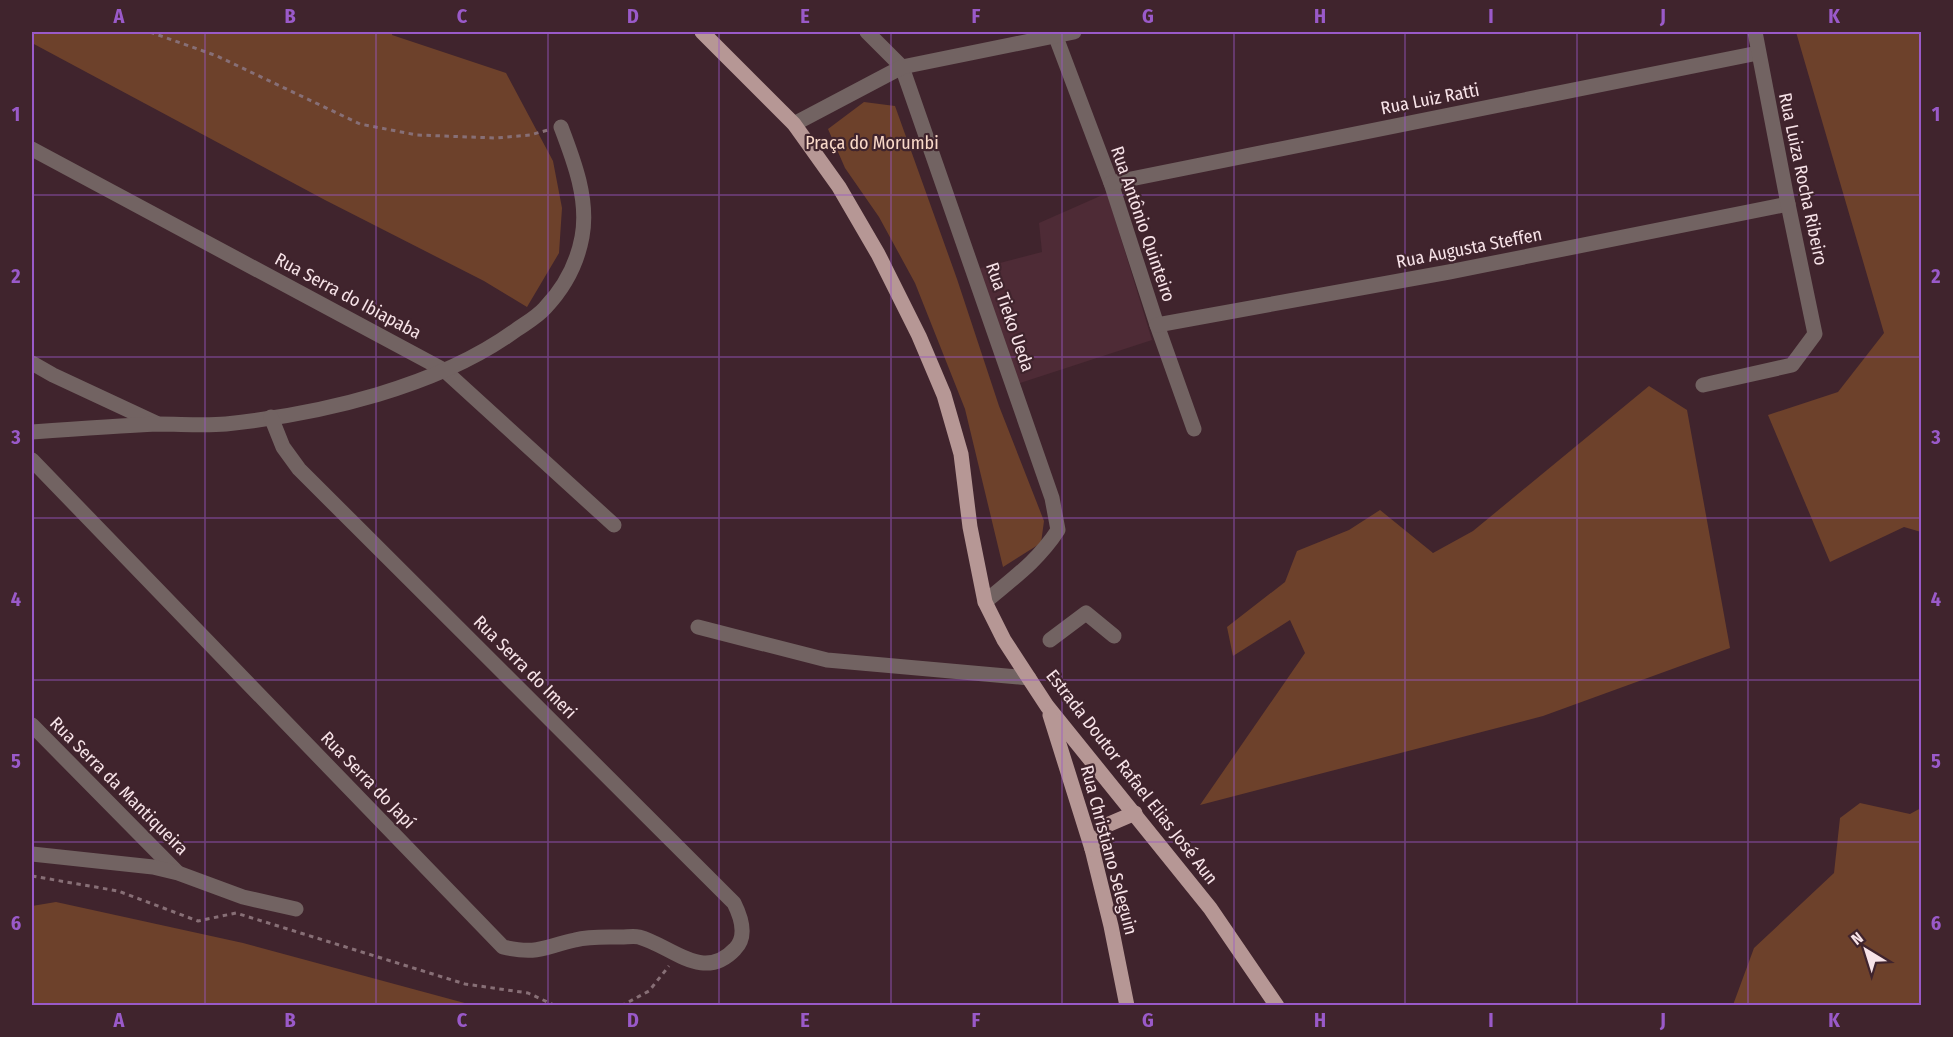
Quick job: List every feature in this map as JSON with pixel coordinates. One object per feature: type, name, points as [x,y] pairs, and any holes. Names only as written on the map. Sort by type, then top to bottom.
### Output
[{"type":"main road","name":"Estrada Doutor Rafael Elias José Aun","points":[[702,32],[794,124],[839,187],[878,254],[919,336],[944,395],[961,454],[969,527],[985,602],[1004,640],[1047,706],[1210,908],[1277,1005]]},
{"type":"main road","name":"Rua Christiano Seleguin","points":[[1047,706],[1092,849],[1127,1005]]},
{"type":"main road","points":[[1092,849],[1107,825],[1135,813]]},
{"type":"street","name":"Rua Tieko Ueda","points":[[867,32],[902,66],[1052,498],[1058,530],[1037,558],[985,602]]},
{"type":"street","points":[[794,124],[902,66],[1054,34],[1074,32]]},
{"type":"street","name":"Rua Luiza Rocha Ribeiro","points":[[1703,385],[1792,365],[1815,334],[1755,32]]},
{"type":"street","name":"Rua Antônio Quinteiro","points":[[1054,34],[1111,183],[1157,325],[1194,429]]},
{"type":"street","name":"Rua Luiz Ratti","points":[[1111,183],[1758,53]]},
{"type":"street","points":[[32,432],[159,424],[224,424],[271,417],[369,398],[444,370],[496,344],[544,309],[571,274],[582,235],[582,199],[574,161],[561,127]]},
{"type":"street","name":"Rua Serra do Ibiapaba","points":[[32,149],[444,370],[614,525]]},
{"type":"street","name":"Rua Augusta Steffen","points":[[1157,325],[1449,272],[1788,204]]},
{"type":"street","points":[[32,363],[159,424]]},
{"type":"street","name":"Rua Serra do Imeri","points":[[271,417],[283,447],[299,469],[734,903],[743,922],[739,945]]},
{"type":"street","name":"Rua Serra do Japí","points":[[32,460],[503,947],[524,952],[544,949],[576,939],[638,936],[670,950],[677,956],[711,964],[726,959],[739,945]]},
{"type":"street","points":[[1050,640],[1086,613],[1114,636]]},
{"type":"street","points":[[698,627],[827,660],[1029,678]]},
{"type":"street","name":"Rua Serra da Mantiqueira","points":[[32,725],[178,873]]},
{"type":"street","points":[[32,854],[153,867],[178,873],[243,897],[296,909]]},
{"type":"path","points":[[150,32],[217,56],[360,124],[417,135],[496,138],[530,135],[561,127]]},
{"type":"path","points":[[32,876],[118,891],[198,921],[236,913],[465,984],[528,993],[556,1005]]},
{"type":"path","points":[[621,1005],[649,991],[677,956]]},
{"type":"shaded area","points":[[1107,193],[1152,340],[1017,384],[973,270],[1042,252],[1039,223]]},
{"type":"green space","points":[[32,32],[392,32],[392,35],[506,73],[553,161],[562,208],[559,253],[527,307],[484,281],[325,200],[32,43]]},
{"type":"green space","points":[[1796,32],[1921,32],[1921,532],[1904,527],[1830,562],[1768,415],[1838,392],[1884,333]]},
{"type":"green space","name":"Praça do Morumbi","points":[[864,102],[895,106],[957,279],[999,406],[1044,521],[1041,543],[1003,567],[965,409],[915,283],[879,217],[845,168],[828,129]]},
{"type":"green space","points":[[1649,386],[1687,410],[1730,648],[1543,716],[1200,805],[1305,653],[1290,620],[1233,656],[1227,627],[1285,582],[1297,551],[1349,530],[1380,510],[1433,553],[1473,531]]},
{"type":"green space","points":[[1860,803],[1910,814],[1921,808],[1921,1005],[1733,1005],[1754,948],[1834,873],[1840,818]]},
{"type":"green space","points":[[56,902],[243,943],[472,1005],[32,1005],[32,906]]}]
